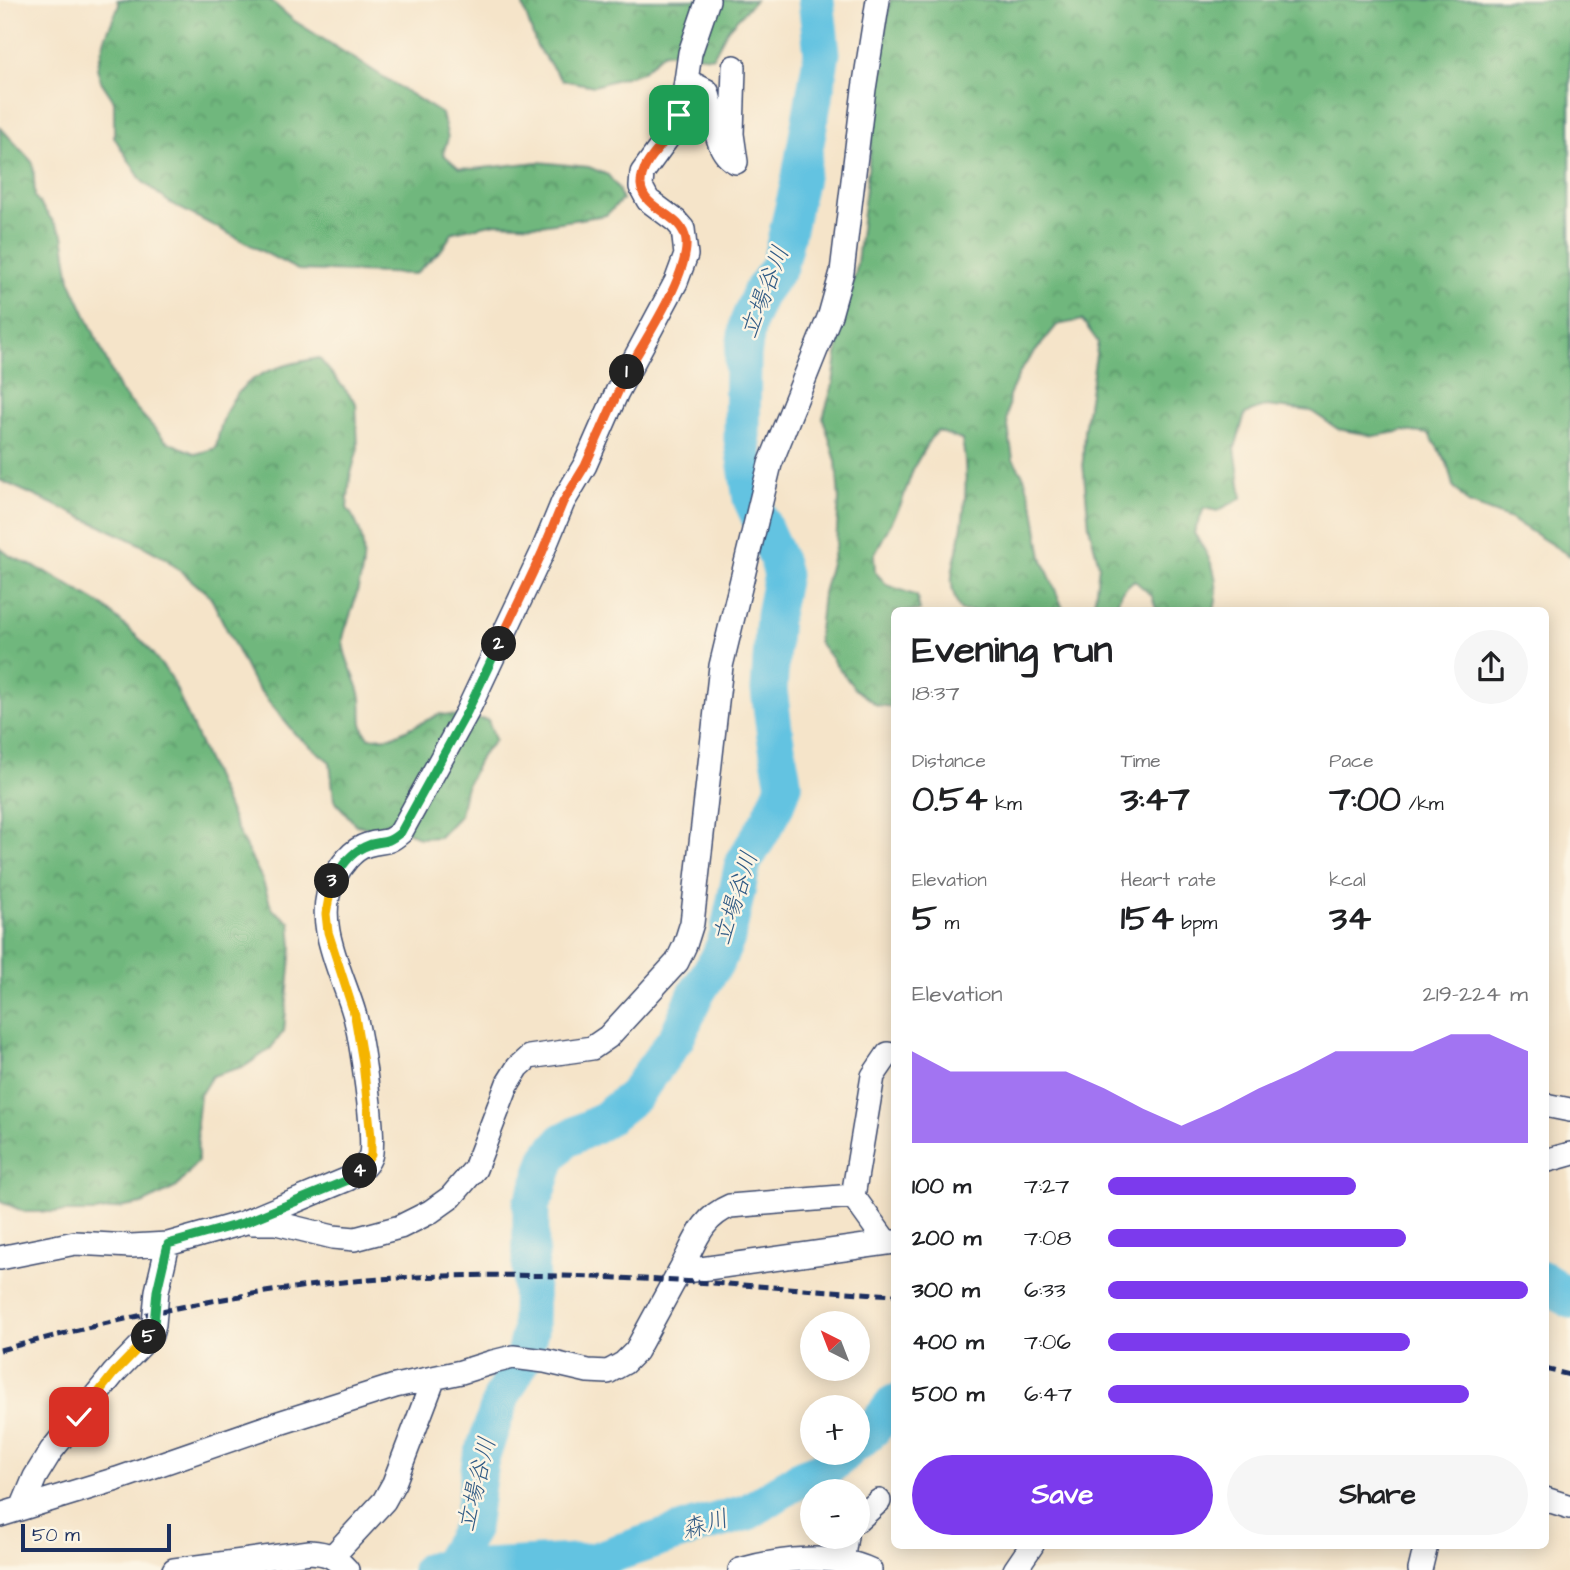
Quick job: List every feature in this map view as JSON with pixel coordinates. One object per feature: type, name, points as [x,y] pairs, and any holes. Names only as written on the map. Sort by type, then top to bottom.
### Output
[{"type":"street","points":[[0,1258],[75,1243],[131,1246],[168,1244],[243,1223],[348,1180],[363,1169],[371,1155],[363,1063],[355,1016],[328,932],[326,914],[332,880],[352,854],[366,845],[390,842],[401,832],[467,712],[542,553],[563,502],[585,466],[617,392],[676,282],[686,255],[683,229],[648,200],[641,187],[642,173],[671,133],[679,115],[690,53],[708,0]]},
{"type":"street","points":[[243,1223],[276,1223],[333,1237],[355,1239],[400,1227],[430,1212],[451,1197],[475,1170],[508,1083],[518,1068],[529,1057],[592,1048],[608,1037],[677,962],[692,923],[721,666],[770,464],[830,315],[842,272],[864,89],[878,0]]},
{"type":"street","points":[[685,88],[691,83],[707,92],[712,104],[717,136],[726,155],[736,162],[732,123],[734,67]]},
{"type":"street","points":[[888,1054],[873,1076],[853,1196],[890,1242]]},
{"type":"street","points":[[1549,1106],[1570,1110]]},
{"type":"street","points":[[1549,1160],[1570,1154]]},
{"type":"street","points":[[0,1515],[395,1386],[513,1357],[588,1371],[608,1372],[624,1363],[636,1351],[705,1222],[716,1212],[730,1206],[853,1196]]},
{"type":"street","points":[[678,1272],[890,1242]]},
{"type":"street","points":[[22,1508],[35,1477],[51,1451],[114,1373],[151,1335],[157,1291],[168,1244]]},
{"type":"street","points":[[174,1570],[310,1552],[327,1553],[340,1563],[394,1483],[434,1378]]},
{"type":"street","points":[[1549,1500],[1570,1507]]},
{"type":"street","points":[[870,1510],[880,1501]]},
{"type":"street","points":[[851,1549],[859,1567]]},
{"type":"street","points":[[1014,1570],[1029,1549]]},
{"type":"street","points":[[1419,1570],[1425,1549]]},
{"type":"street","points":[[740,1570],[805,1560],[859,1567]]},
{"type":"green space","points":[[117,0],[270,0],[293,20],[442,114],[448,138],[443,154],[459,168],[538,162],[589,167],[608,175],[618,188],[622,200],[606,215],[541,225],[496,223],[453,232],[442,249],[415,274],[298,270],[170,203],[142,181],[114,137],[114,101],[101,81],[97,68],[105,38],[119,5]]},
{"type":"green space","points":[[521,0],[755,0],[728,29],[713,57],[664,52],[642,72],[594,86],[562,80],[537,47]]},
{"type":"green space","points":[[890,0],[1570,0],[1570,556],[1511,519],[1468,503],[1453,486],[1447,463],[1429,434],[1404,431],[1374,436],[1338,429],[1311,411],[1266,406],[1245,414],[1235,448],[1242,498],[1217,511],[1204,508],[1194,533],[1216,579],[1215,607],[1156,607],[1152,596],[1134,580],[1121,592],[1116,607],[1092,607],[1099,565],[1089,526],[1083,463],[1084,431],[1098,342],[1082,320],[1057,325],[1022,368],[1009,395],[1007,420],[1013,459],[1024,477],[1034,508],[1042,558],[1062,607],[959,607],[953,590],[952,572],[964,509],[964,451],[962,440],[938,431],[930,439],[914,467],[901,504],[874,555],[875,572],[887,585],[917,596],[919,607],[891,607],[891,707],[877,705],[855,689],[818,641],[823,593],[836,544],[839,499],[836,461],[823,418],[833,384],[842,320],[856,271]]},
{"type":"green space","points":[[0,127],[33,163],[35,197],[63,235],[70,280],[120,391],[166,441],[196,454],[216,448],[221,426],[237,393],[263,374],[298,362],[319,358],[356,403],[358,448],[350,477],[347,508],[360,533],[363,558],[360,583],[343,641],[361,698],[363,728],[369,738],[391,737],[440,714],[488,720],[495,740],[481,756],[465,789],[460,815],[439,837],[419,838],[391,821],[374,829],[356,825],[334,800],[330,762],[295,734],[253,682],[210,596],[165,558],[0,480]]},
{"type":"green space","points":[[0,548],[10,556],[48,573],[102,605],[143,642],[171,677],[240,836],[262,879],[272,909],[290,922],[292,946],[284,1031],[270,1049],[245,1066],[212,1076],[200,1095],[197,1123],[198,1161],[177,1187],[142,1204],[95,1212],[25,1212],[0,1201]]},
{"type":"waterway","name":"立場谷川","points":[[447,1568],[471,1528],[480,1462],[502,1396],[523,1358],[530,1331],[531,1204],[548,1158],[563,1141],[601,1122],[634,1096],[677,1037],[696,994],[718,959],[727,938],[743,863],[770,818],[784,786],[769,690],[774,615],[782,575],[777,557],[751,499],[742,439],[743,355],[748,322],[760,293],[779,267],[799,182],[822,53],[816,0]]},
{"type":"waterway","name":"森川","points":[[1549,1283],[1570,1300]]},
{"type":"waterway","name":"森川","points":[[870,1432],[891,1407]]},
{"type":"waterway","name":"森川","points":[[430,1570],[592,1561],[748,1512],[803,1477],[831,1465]]},
{"type":"railway","points":[[0,1350],[127,1318],[256,1293],[412,1277],[481,1275],[619,1278],[891,1295]]},
{"type":"railway","points":[[1549,1370],[1570,1375]]},
{"type":"route","points":[[79,1417],[114,1373],[151,1335],[157,1291],[168,1244],[243,1223],[308,1194],[348,1180],[363,1169],[371,1155],[363,1063],[355,1016],[328,932],[326,914],[332,880],[352,854],[366,845],[390,842],[401,832],[467,712],[542,553],[563,502],[585,466],[617,392],[676,282],[686,255],[683,229],[648,200],[641,187],[642,173],[671,133],[679,115]]}]
